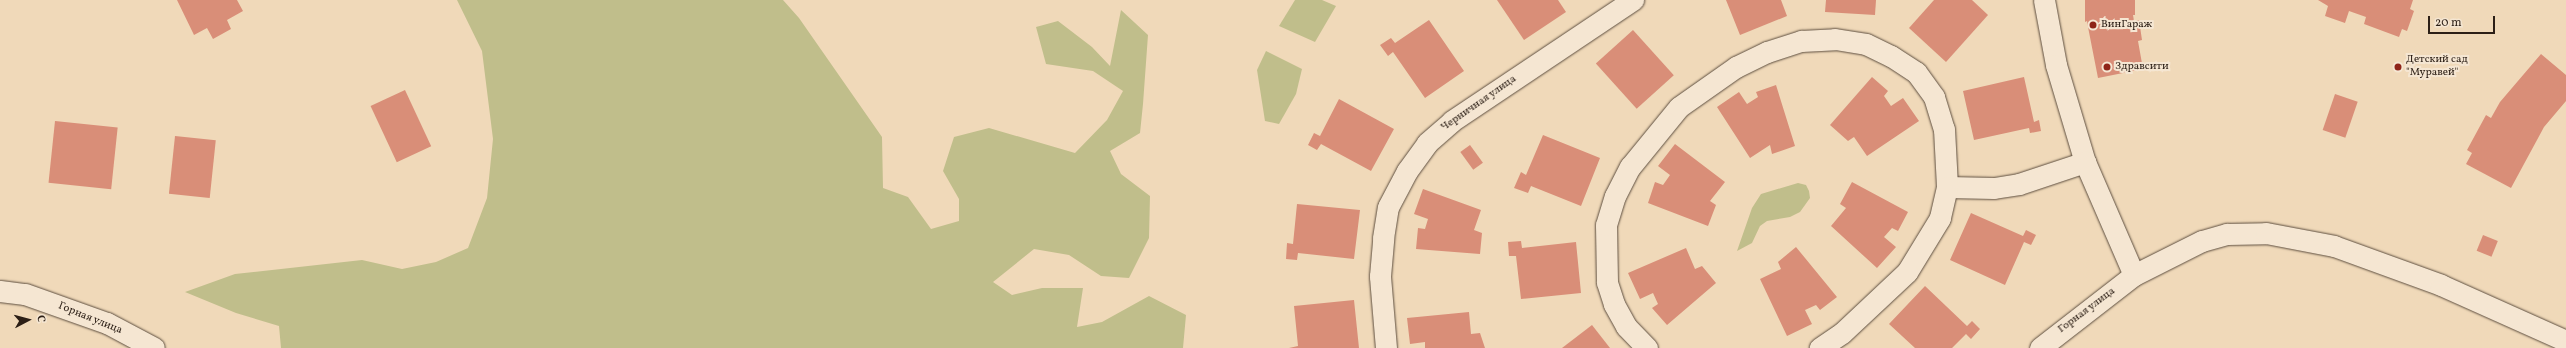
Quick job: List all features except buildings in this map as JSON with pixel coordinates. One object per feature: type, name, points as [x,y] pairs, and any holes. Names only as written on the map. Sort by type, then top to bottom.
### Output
[{"type":"street","name":"Черничная улица","points":[[1386,348],[1380,276],[1383,238],[1388,207],[1407,171],[1427,144],[1452,121],[1633,0]]},
{"type":"street","points":[[2044,0],[2056,65],[2085,162],[2134,276]]},
{"type":"street","points":[[1647,348],[1626,326],[1614,304],[1607,282],[1606,225],[1615,196],[1630,167],[1679,107],[1736,67],[1767,52],[1801,41],[1835,39],[1866,44],[1891,56],[1916,72],[1934,98],[1944,129],[1947,187],[1940,218],[1907,272],[1842,333],[1820,348]]},
{"type":"street","points":[[1947,187],[1994,188],[2019,184],[2085,162]]},
{"type":"street","name":"Горная улица","points":[[2040,348],[2134,276],[2202,241],[2227,234],[2266,233],[2334,246],[2441,285],[2566,341]]},
{"type":"street","name":"Горная улица","points":[[0,290],[25,294],[107,324],[154,348]]},
{"type":"shaded area","points":[[457,0],[783,0],[799,18],[882,137],[883,188],[908,197],[931,229],[959,221],[959,199],[943,171],[954,137],[989,128],[1075,153],[1107,120],[1123,91],[1093,71],[1046,64],[1036,27],[1058,21],[1092,47],[1110,66],[1121,10],[1148,35],[1143,104],[1140,133],[1110,151],[1121,174],[1150,196],[1149,238],[1129,278],[1101,276],[1069,255],[1034,249],[993,282],[1012,295],[1042,288],[1083,288],[1077,327],[1102,322],[1149,296],[1186,315],[1183,348],[281,348],[279,326],[236,313],[185,292],[235,274],[362,260],[402,269],[436,262],[468,248],[487,198],[493,139],[482,51]]},
{"type":"shaded area","points":[[1295,0],[1322,0],[1336,6],[1315,42],[1279,26]]},
{"type":"shaded area","points":[[1266,51],[1302,69],[1296,94],[1279,124],[1265,121],[1257,70]]},
{"type":"shaded area","points":[[1798,183],[1806,185],[1810,198],[1800,212],[1790,217],[1767,221],[1760,226],[1752,243],[1737,251],[1752,208],[1761,194]]},
{"type":"place","name":"ВинГараж","points":[[2093,25]]},
{"type":"place","name":"Здравсити","points":[[2107,67]]},
{"type":"place","name":"Детский сад \"Муравей\"","points":[[2398,67]]}]
